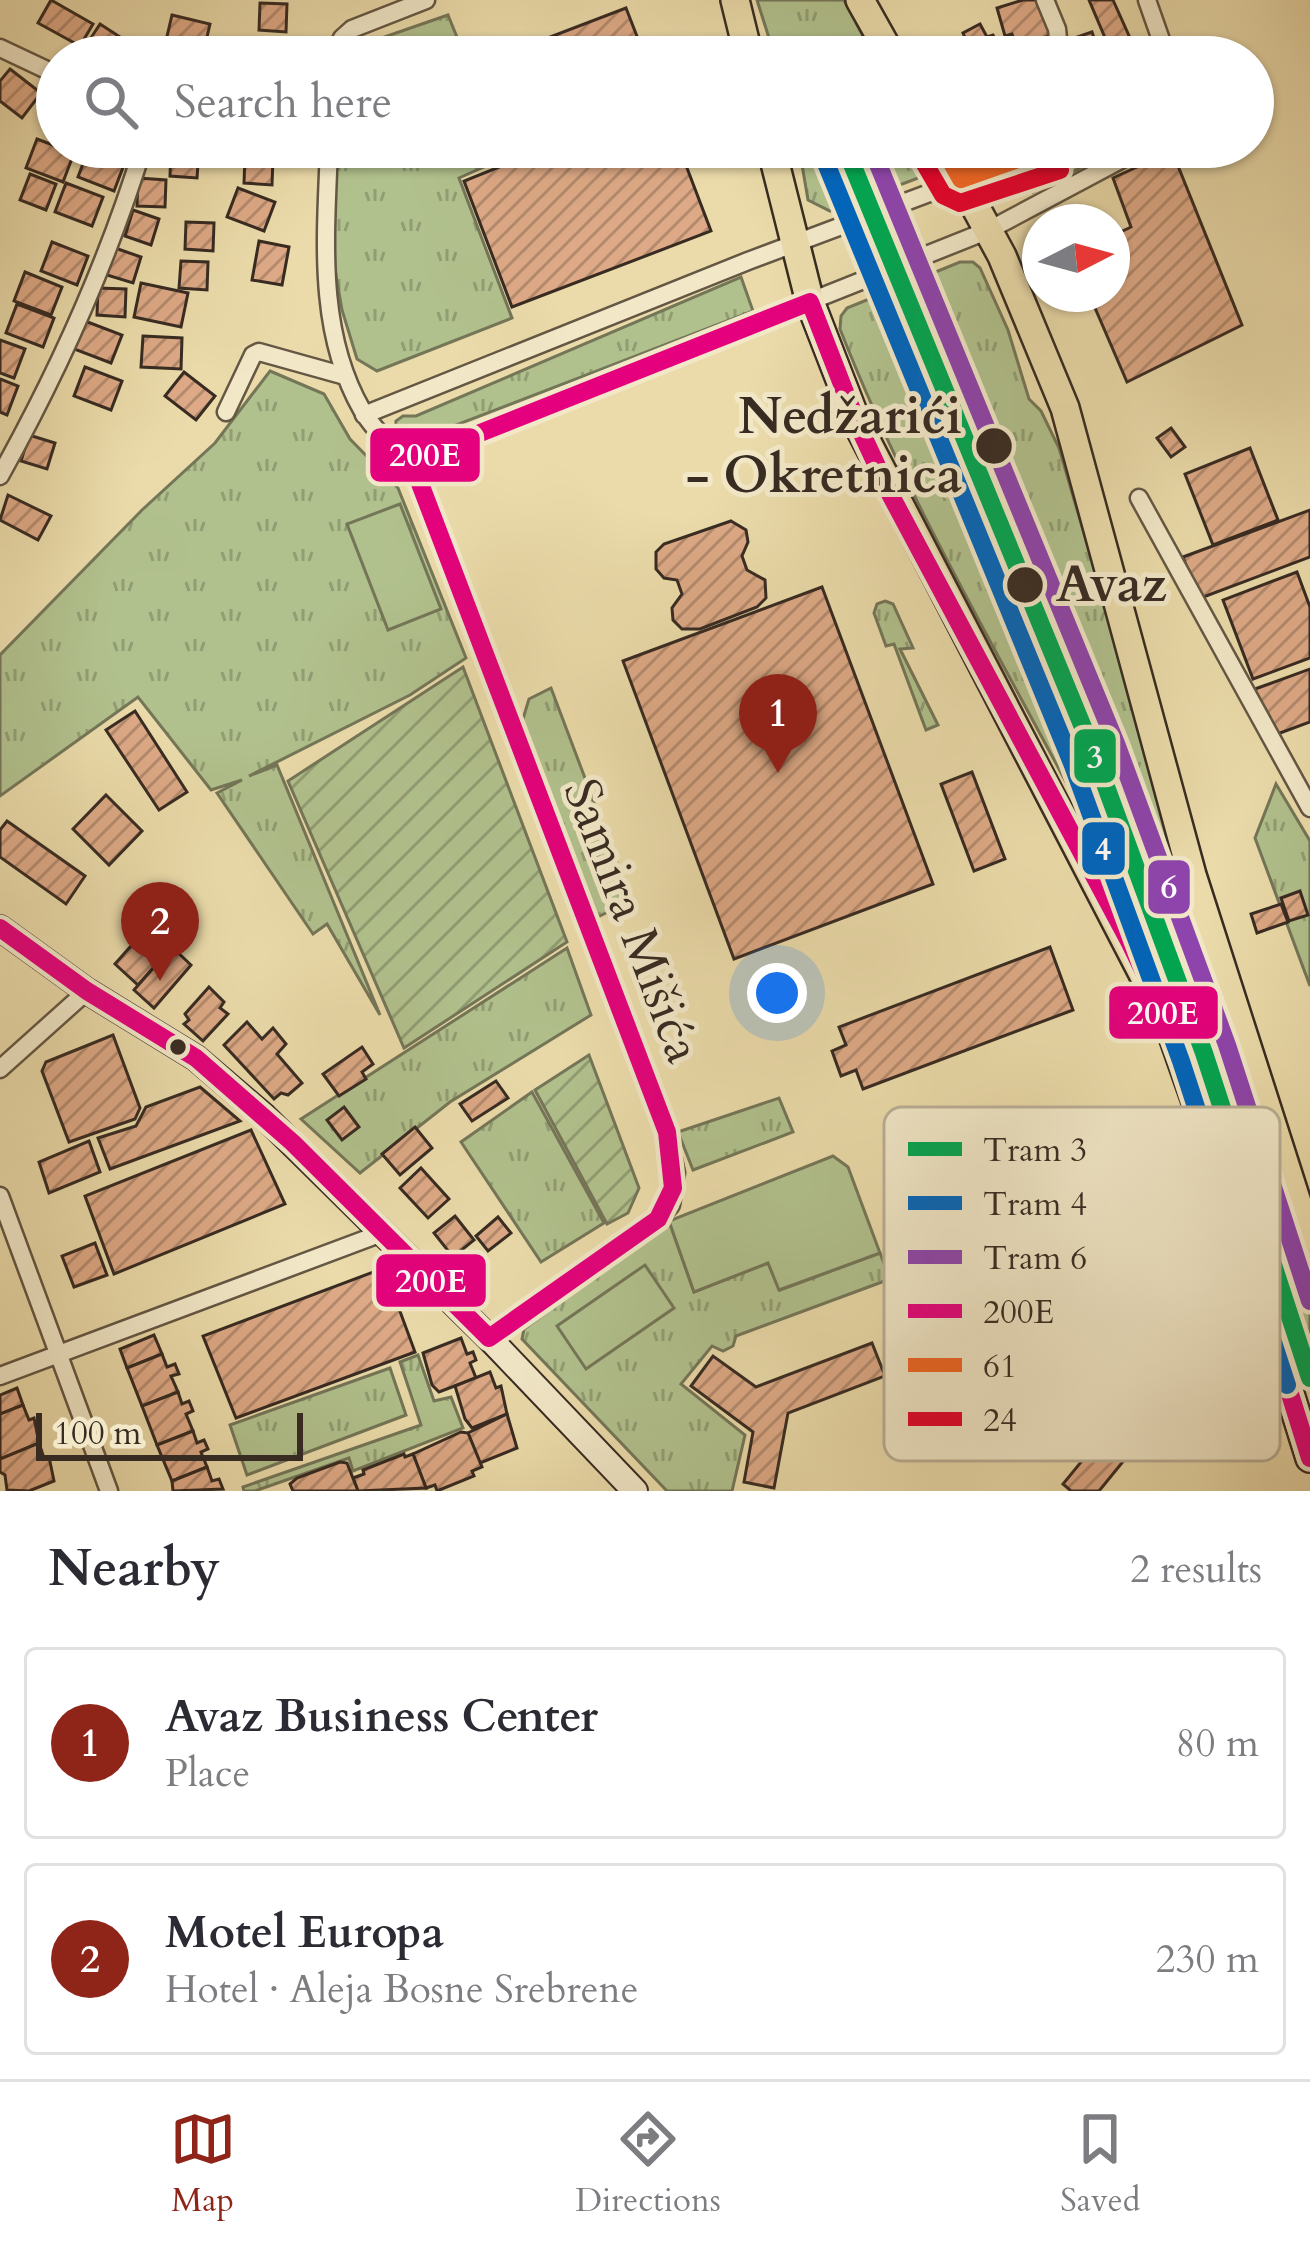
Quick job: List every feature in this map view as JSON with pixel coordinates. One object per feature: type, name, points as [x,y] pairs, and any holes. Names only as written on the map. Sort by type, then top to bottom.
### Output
[{"type":"main road","points":[[736,0],[744,36]]},
{"type":"main road","points":[[860,0],[880,36]]},
{"type":"main road","points":[[776,168],[810,302],[849,405],[890,494],[1130,943],[1168,1022],[1198,1107]]},
{"type":"main road","points":[[955,168],[989,230],[1065,408],[1192,875],[1266,1107]]},
{"type":"main road","points":[[1280,1149],[1310,1243]]},
{"type":"main road","points":[[1280,1361],[1310,1457]]},
{"type":"street","points":[[344,36],[426,0]]},
{"type":"street","points":[[1045,0],[1058,36]]},
{"type":"street","points":[[1147,0],[1160,36]]},
{"type":"street","points":[[0,48],[36,65]]},
{"type":"street","points":[[0,476],[32,420],[120,223],[137,168]]},
{"type":"street","name":"Samira Mišića","points":[[327,168],[325,267],[345,376],[364,415],[416,473],[626,1021],[667,1132],[676,1173],[671,1205],[658,1219],[489,1338]]},
{"type":"street","points":[[364,415],[992,168]]},
{"type":"street","points":[[407,462],[989,230],[1106,168]]},
{"type":"street","points":[[226,412],[259,352],[345,376]]},
{"type":"street","points":[[1139,498],[1310,808]]},
{"type":"street","points":[[0,928],[87,991],[196,1058],[293,1143],[635,1491]]},
{"type":"street","points":[[0,1069],[87,991]]},
{"type":"street","points":[[0,1196],[109,1491]]},
{"type":"street","points":[[0,1376],[382,1233]]},
{"type":"green space","points":[[757,0],[844,0],[863,36],[768,36]]},
{"type":"green space","points":[[448,15],[456,36],[387,36]]},
{"type":"green space","points":[[336,168],[482,168],[459,178],[512,318],[377,371],[357,359],[333,258]]},
{"type":"green space","points":[[803,168],[926,168],[921,177],[830,211],[808,200]]},
{"type":"green space","points":[[1031,168],[1080,168],[1033,192],[1023,171]]},
{"type":"green space","points":[[960,262],[973,262],[980,268],[1008,330],[1029,399],[1041,411],[1059,448],[1252,1107],[1214,1107],[1174,1001],[1112,870],[949,564],[873,409],[840,329],[847,308]]},
{"type":"green space","points":[[741,277],[753,311],[412,442],[395,434],[396,421],[403,416],[416,416]]},
{"type":"green space","points":[[270,371],[324,394],[350,439],[398,488],[466,658],[410,695],[249,776],[277,765],[380,1015],[327,924],[313,934],[217,793],[242,780],[211,790],[138,697],[0,796],[0,655],[215,443]]},
{"type":"green space","points":[[400,504],[441,609],[388,630],[347,524]]},
{"type":"green space","points":[[877,604],[893,604],[913,648],[900,649],[938,725],[926,730],[894,644],[886,646],[874,613]]},
{"type":"green space","points":[[463,667],[567,942],[404,1048],[288,781]]},
{"type":"green space","points":[[551,688],[631,900],[598,917],[522,722],[529,699]]},
{"type":"green space","points":[[1276,784],[1310,841],[1310,986],[1255,838]]},
{"type":"green space","points":[[567,948],[591,1015],[450,1102],[360,1173],[301,1119]]},
{"type":"green space","points":[[589,1055],[639,1188],[628,1213],[607,1224],[535,1090]]},
{"type":"green space","points":[[532,1092],[604,1223],[541,1262],[461,1142]]},
{"type":"green space","points":[[779,1098],[793,1132],[693,1170],[678,1132]]},
{"type":"green space","points":[[833,1156],[848,1167],[880,1253],[779,1290],[768,1263],[694,1292],[669,1221]]},
{"type":"green space","points":[[1280,1194],[1310,1288],[1307,1385],[1280,1302]]},
{"type":"green space","points":[[669,1221],[694,1292],[768,1263],[780,1290],[880,1253],[884,1263],[884,1281],[736,1336],[733,1346],[723,1351],[712,1346],[681,1384],[745,1435],[732,1491],[667,1491],[522,1339],[524,1329]]},
{"type":"green space","points":[[645,1265],[674,1308],[586,1369],[557,1326]]},
{"type":"green space","points":[[418,1355],[434,1401],[451,1397],[463,1428],[353,1471],[349,1458],[244,1491],[243,1487],[421,1425],[400,1362]]},
{"type":"green space","points":[[390,1368],[406,1415],[247,1475],[230,1425]]},
{"type":"building","points":[[51,0],[93,24],[86,36],[62,36],[38,23]]},
{"type":"building","points":[[1037,0],[1051,34],[1005,36],[997,8]]},
{"type":"building","points":[[1089,0],[1113,0],[1129,36],[1104,36]]},
{"type":"building","points":[[260,3],[287,4],[286,32],[259,30]]},
{"type":"building","points":[[626,8],[637,36],[553,36]]},
{"type":"building","points":[[172,15],[210,24],[207,36],[167,36]]},
{"type":"building","points":[[100,24],[118,36],[92,36]]},
{"type":"building","points":[[980,24],[986,36],[964,36]]},
{"type":"building","points":[[10,69],[36,89],[36,100],[22,118],[0,101],[0,81]]},
{"type":"building","points":[[36,142],[36,168],[68,168],[63,182],[26,168]]},
{"type":"building","points":[[81,168],[123,168],[114,191],[78,177]]},
{"type":"building","points":[[170,168],[198,168],[197,178],[170,176]]},
{"type":"building","points":[[245,168],[273,168],[272,185],[244,183]]},
{"type":"building","points":[[496,168],[687,168],[711,231],[512,307],[464,181]]},
{"type":"building","points":[[1135,168],[1179,168],[1242,325],[1127,382],[1097,312],[1130,312],[1130,204],[1123,204],[1113,178]]},
{"type":"building","points":[[30,174],[56,184],[46,210],[20,200]]},
{"type":"building","points":[[138,178],[166,180],[165,207],[137,206]]},
{"type":"building","points":[[66,183],[103,197],[92,226],[55,212]]},
{"type":"building","points":[[238,188],[275,202],[264,231],[227,217]]},
{"type":"building","points":[[133,210],[159,219],[151,245],[125,236]]},
{"type":"building","points":[[186,222],[214,223],[213,251],[185,249]]},
{"type":"building","points":[[259,241],[289,247],[282,285],[252,280]]},
{"type":"building","points":[[52,242],[88,256],[77,285],[41,271]]},
{"type":"building","points":[[115,248],[141,257],[133,283],[107,275]]},
{"type":"building","points":[[181,261],[208,262],[207,290],[179,288]]},
{"type":"building","points":[[25,272],[62,287],[51,315],[14,301]]},
{"type":"building","points":[[141,283],[188,293],[181,327],[134,317]]},
{"type":"building","points":[[98,288],[126,289],[125,317],[97,315]]},
{"type":"building","points":[[17,304],[54,318],[43,347],[6,333]]},
{"type":"building","points":[[85,321],[122,335],[111,363],[74,349]]},
{"type":"building","points":[[143,336],[182,338],[181,369],[141,367]]},
{"type":"building","points":[[0,340],[25,349],[14,378],[0,373]]},
{"type":"building","points":[[85,367],[122,381],[111,410],[74,396]]},
{"type":"building","points":[[184,372],[215,396],[196,420],[165,396]]},
{"type":"building","points":[[0,379],[18,386],[7,415],[0,412]]},
{"type":"building","points":[[1171,428],[1185,447],[1171,457],[1157,438]]},
{"type":"building","points":[[29,435],[55,443],[47,469],[21,461]]},
{"type":"building","points":[[1250,448],[1278,520],[1213,545],[1185,474]]},
{"type":"building","points":[[8,495],[51,516],[38,540],[0,520]]},
{"type":"building","points":[[1310,510],[1310,557],[1198,599],[1183,557]]},
{"type":"building","points":[[731,521],[746,530],[748,542],[742,556],[747,570],[765,580],[766,598],[757,607],[700,629],[682,629],[673,620],[672,608],[682,594],[677,580],[664,578],[656,569],[656,552],[664,544]]},
{"type":"building","points":[[1297,572],[1310,607],[1310,658],[1253,679],[1223,600]]},
{"type":"building","points":[[822,587],[933,884],[734,959],[623,661]]},
{"type":"building","points":[[1310,669],[1310,722],[1272,736],[1255,689]]},
{"type":"building","points":[[135,711],[187,792],[159,810],[106,730]]},
{"type":"building","points":[[972,772],[1005,859],[974,871],[941,784]]},
{"type":"building","points":[[106,795],[142,831],[109,865],[73,829]]},
{"type":"building","points":[[7,821],[85,876],[66,904],[0,857],[0,830]]},
{"type":"building","points":[[1300,891],[1308,915],[1289,921],[1281,898]]},
{"type":"building","points":[[1281,904],[1288,922],[1257,933],[1251,914]]},
{"type":"building","points":[[164,909],[187,930],[138,985],[115,964]]},
{"type":"building","points":[[172,947],[191,965],[154,1008],[134,990]]},
{"type":"building","points":[[1050,947],[1073,1010],[863,1089],[856,1070],[841,1076],[832,1051],[846,1045],[839,1027]]},
{"type":"building","points":[[209,987],[224,1002],[220,1008],[228,1014],[203,1041],[184,1024],[189,1020],[185,1014]]},
{"type":"building","points":[[247,1022],[262,1039],[273,1028],[286,1044],[277,1054],[302,1083],[288,1095],[281,1093],[274,1099],[224,1045]]},
{"type":"building","points":[[113,1035],[140,1108],[135,1119],[69,1142],[42,1071],[46,1062]]},
{"type":"building","points":[[362,1047],[373,1064],[362,1072],[366,1079],[339,1096],[323,1074]]},
{"type":"building","points":[[496,1081],[508,1098],[472,1121],[460,1104]]},
{"type":"building","points":[[200,1087],[240,1121],[110,1169],[98,1138],[136,1126],[146,1107]]},
{"type":"building","points":[[344,1107],[359,1127],[342,1140],[327,1120]]},
{"type":"building","points":[[415,1127],[432,1148],[400,1175],[382,1154]]},
{"type":"building","points":[[251,1130],[285,1204],[114,1274],[85,1196]]},
{"type":"building","points":[[89,1141],[100,1172],[49,1193],[39,1162]]},
{"type":"building","points":[[421,1168],[449,1199],[428,1218],[400,1188]]},
{"type":"building","points":[[455,1216],[474,1240],[453,1257],[434,1233]]},
{"type":"building","points":[[498,1217],[511,1233],[488,1251],[476,1236]]},
{"type":"building","points":[[95,1243],[107,1275],[74,1287],[62,1256]]},
{"type":"building","points":[[384,1268],[415,1352],[236,1418],[203,1336]]},
{"type":"building","points":[[154,1335],[162,1354],[127,1368],[120,1349]]},
{"type":"building","points":[[461,1338],[467,1354],[473,1352],[476,1360],[470,1363],[476,1378],[439,1392],[432,1385],[423,1353]]},
{"type":"building","points":[[872,1343],[884,1373],[788,1413],[774,1488],[744,1482],[753,1432],[691,1386],[713,1356],[756,1387]]},
{"type":"building","points":[[162,1354],[167,1367],[175,1364],[179,1374],[171,1376],[178,1392],[142,1406],[127,1368]]},
{"type":"building","points":[[490,1372],[496,1388],[501,1386],[507,1414],[472,1428],[455,1386]]},
{"type":"building","points":[[17,1388],[23,1405],[0,1414],[0,1395]]},
{"type":"building","points":[[178,1392],[182,1404],[189,1401],[193,1411],[186,1414],[193,1431],[157,1445],[142,1406]]},
{"type":"building","points":[[23,1405],[29,1420],[34,1418],[39,1443],[0,1459],[0,1414]]},
{"type":"building","points":[[507,1414],[517,1448],[480,1463],[468,1433]]},
{"type":"building","points":[[193,1431],[197,1443],[204,1440],[208,1449],[201,1452],[207,1467],[172,1481],[157,1445]]},
{"type":"building","points":[[468,1433],[482,1467],[472,1471],[474,1476],[437,1491],[435,1485],[426,1488],[413,1454]]},
{"type":"building","points":[[39,1443],[44,1458],[49,1457],[54,1481],[29,1491],[7,1490],[0,1459]]},
{"type":"building","points":[[413,1454],[426,1488],[358,1491],[353,1478]]},
{"type":"building","points":[[1082,1461],[1123,1461],[1099,1491],[1071,1491],[1063,1484]]},
{"type":"building","points":[[347,1463],[358,1491],[293,1491],[290,1484],[297,1478]]},
{"type":"building","points":[[207,1467],[212,1481],[219,1479],[223,1489],[173,1491],[172,1481]]},
{"type":"tram line","name":"4","points":[[828,168],[1072,763],[1196,1107]]},
{"type":"tram line","name":"3","points":[[854,168],[1094,754],[1222,1107]]},
{"type":"tram line","name":"6","points":[[880,168],[1117,746],[1247,1107]]},
{"type":"tram line","name":"6","points":[[1280,1208],[1310,1301]]},
{"type":"tram line","name":"3","points":[[1280,1286],[1310,1378]]},
{"type":"tram line","name":"4","points":[[1280,1364],[1287,1385]]},
{"type":"transit line","name":"24","points":[[927,168],[943,195],[960,203],[1060,170]]},
{"type":"transit line","name":"61","points":[[955,168],[961,179],[992,168]]},
{"type":"transit line","name":"200E","points":[[0,928],[87,991],[196,1058],[293,1143],[489,1338],[658,1219],[673,1188],[667,1132],[416,473],[407,462],[810,302],[890,494],[1130,943],[1168,1022],[1198,1107]]},
{"type":"transit line","name":"200E","points":[[1280,1362],[1310,1458]]},
{"type":"place","name":"Nedžarići - Okretnica","points":[[994,446]]},
{"type":"place","name":"Avaz","points":[[1025,585]]},
{"type":"place","name":"Avaz Business Center","points":[[778,773]]},
{"type":"place","name":"Motel Europa","points":[[160,981]]}]
